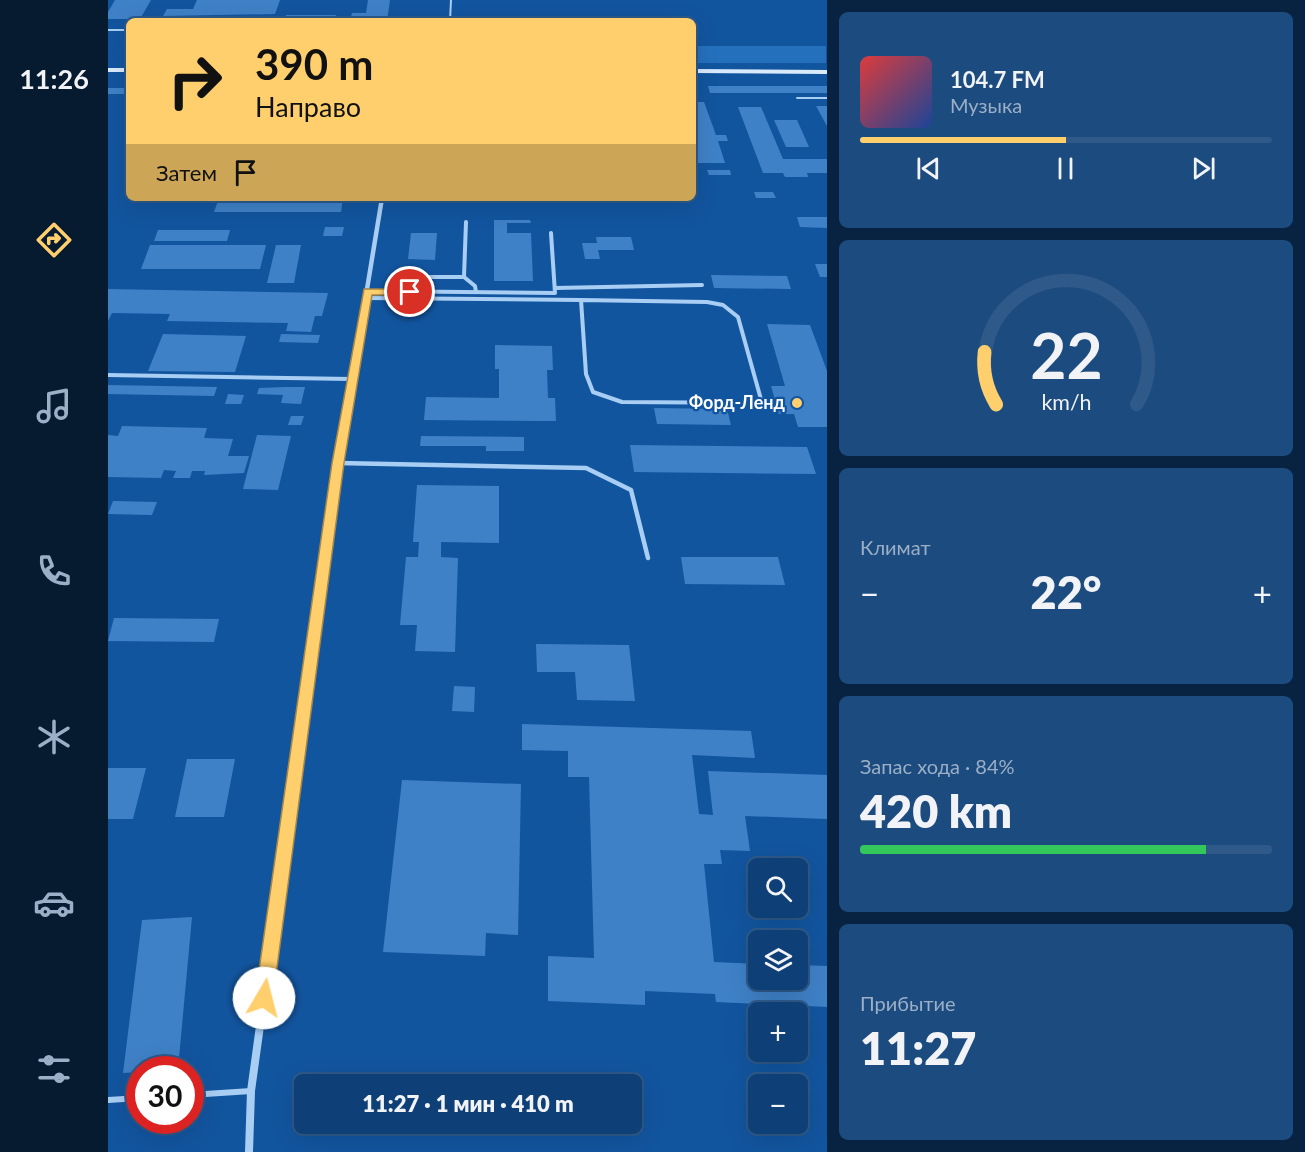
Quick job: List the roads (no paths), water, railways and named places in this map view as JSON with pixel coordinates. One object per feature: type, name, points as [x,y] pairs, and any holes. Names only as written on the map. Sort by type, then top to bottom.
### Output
[{"type":"main road","points":[[108,70],[126,70]]},
{"type":"main road","points":[[696,71],[826,72]]},
{"type":"street","points":[[249,1152],[251,1091],[338,463],[382,201]]},
{"type":"lane","points":[[450,18],[451,0]]},
{"type":"lane","points":[[108,30],[126,30]]},
{"type":"lane","points":[[797,98],[826,98]]},
{"type":"lane","points":[[465,277],[466,222]]},
{"type":"lane","points":[[367,295],[476,292],[555,293],[551,233]]},
{"type":"lane","points":[[427,277],[465,277],[475,286],[476,292]]},
{"type":"lane","points":[[555,288],[702,285]]},
{"type":"lane","points":[[367,295],[707,302],[723,305],[738,317],[762,403],[622,402],[593,393],[586,374],[581,300]]},
{"type":"lane","points":[[108,375],[352,379]]},
{"type":"lane","points":[[338,463],[586,468],[631,490],[648,558]]},
{"type":"lane","points":[[204,1094],[251,1091]]},
{"type":"lane","points":[[108,1100],[126,1099]]},
{"type":"place","name":"Форд-Ленд","points":[[797,403]]}]
